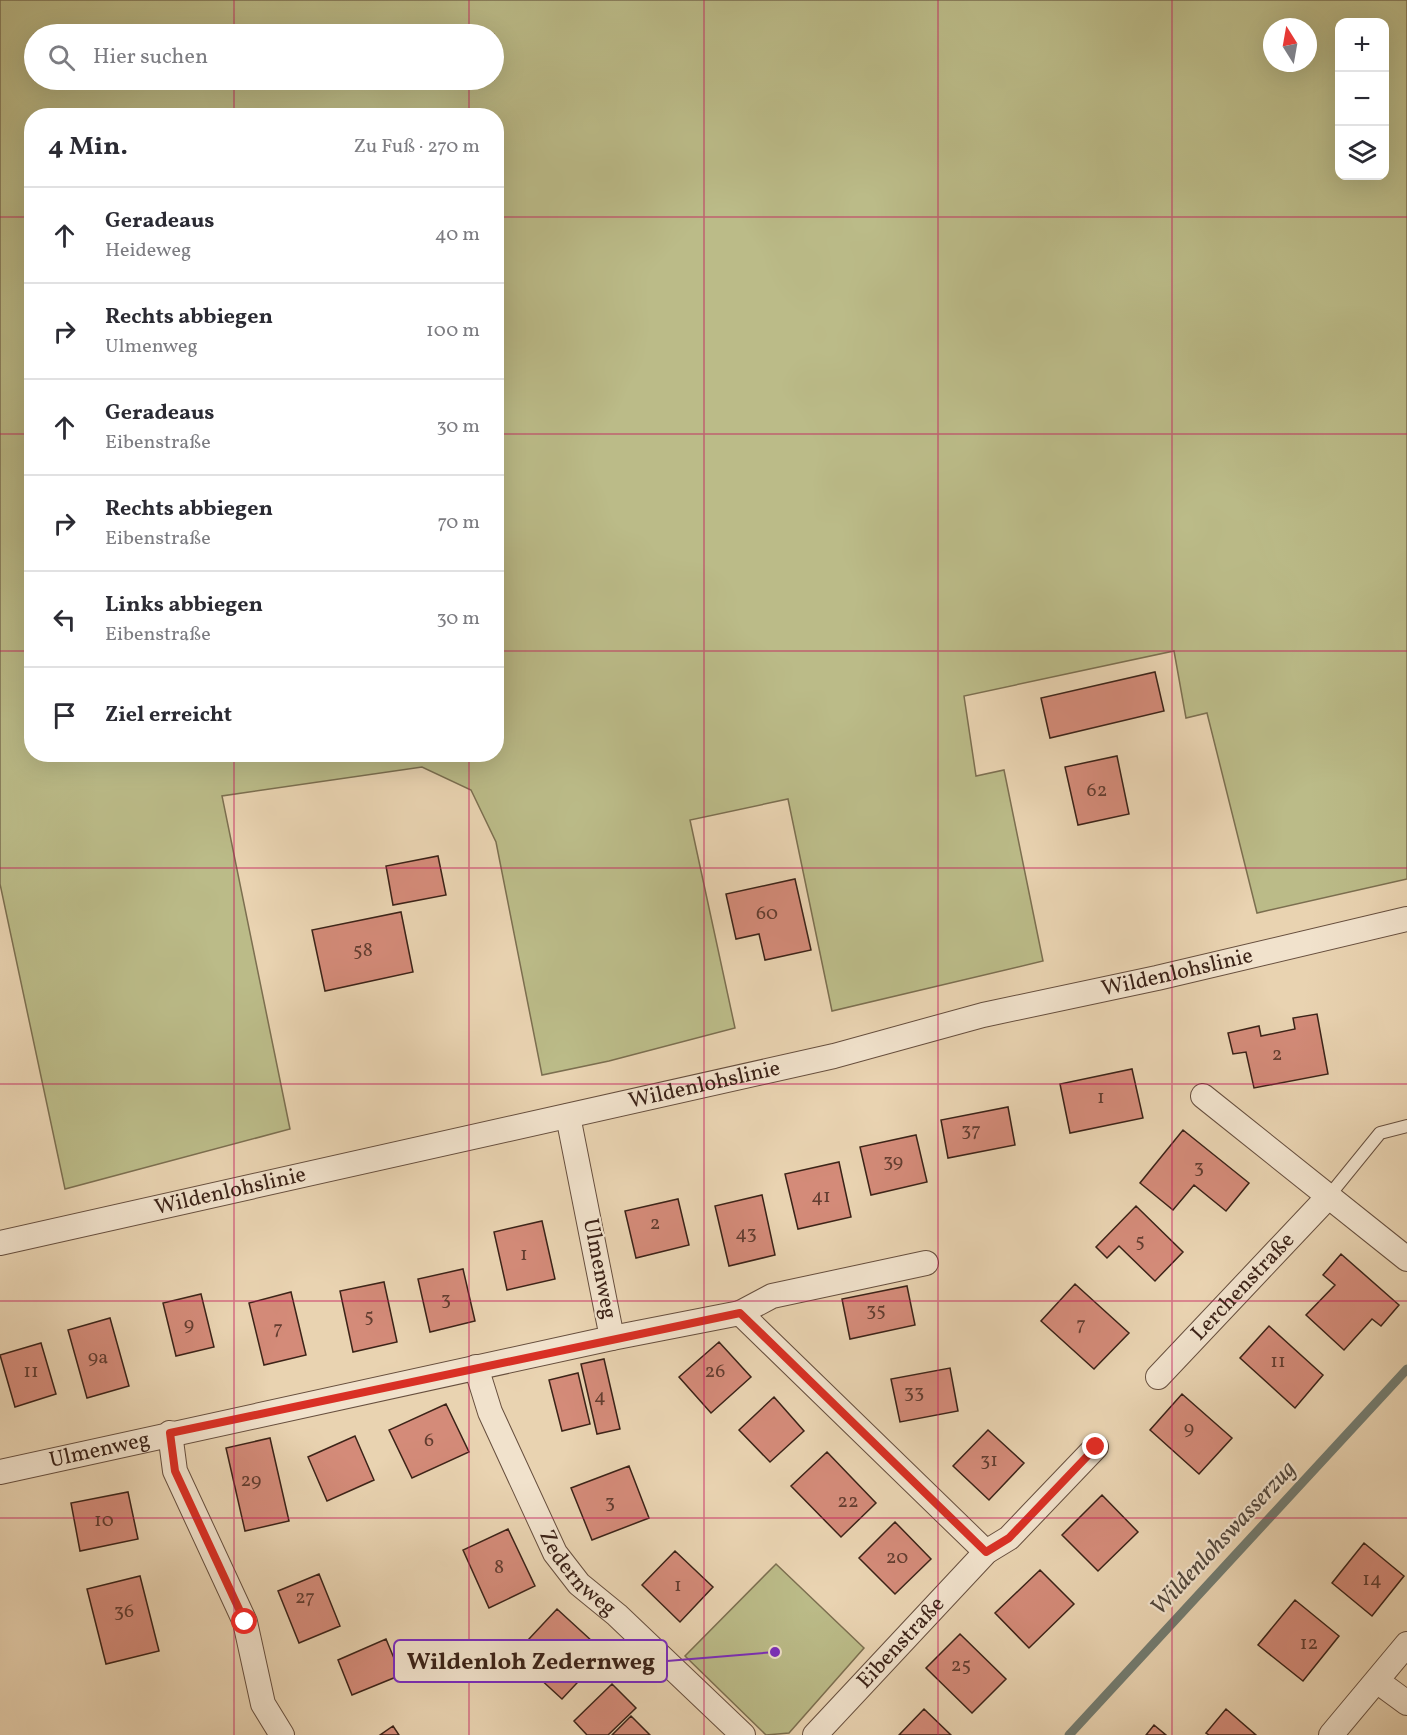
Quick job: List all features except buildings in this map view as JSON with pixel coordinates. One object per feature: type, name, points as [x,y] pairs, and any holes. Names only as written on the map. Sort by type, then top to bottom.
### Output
[{"type":"street","name":"Wildenlohslinie","points":[[0,1243],[834,1056],[983,1016],[1407,919]]},
{"type":"street","points":[[1203,1095],[1407,1259]]},
{"type":"street","name":"Ulmenweg","points":[[0,1472],[612,1338],[568,1116]]},
{"type":"street","name":"Lerchenstraße","points":[[1158,1377],[1328,1197]]},
{"type":"street","points":[[612,1338],[740,1313],[772,1296],[926,1263]]},
{"type":"street","points":[[740,1313],[986,1552]]},
{"type":"street","name":"Zedernweg","points":[[476,1367],[490,1412],[555,1553],[579,1584],[616,1615],[743,1735]]},
{"type":"street","points":[[170,1433],[175,1471],[245,1622],[263,1704],[282,1735]]},
{"type":"street","name":"Eibenstraße","points":[[815,1735],[986,1552],[1009,1538],[1096,1447]]},
{"type":"street","points":[[1331,1735],[1407,1644]]},
{"type":"street","points":[[1377,1681],[1407,1703]]},
{"type":"lane","points":[[1328,1197],[1380,1134],[1407,1126]]},
{"type":"green space","points":[[0,0],[1407,0],[1407,879],[1257,913],[1207,713],[1186,718],[1174,651],[964,696],[976,776],[1004,770],[1043,961],[832,1011],[788,799],[690,820],[735,1028],[609,1061],[542,1075],[496,842],[471,790],[422,767],[222,796],[290,1129],[65,1189],[0,884]]},
{"type":"green space","points":[[776,1564],[864,1648],[789,1733],[766,1735],[685,1656]]},
{"type":"waterway","name":"Wildenlohswasserzug","points":[[1069,1735],[1407,1369]]},
{"type":"place","name":"Wildenloh Zedernweg","points":[[775,1652]]},
{"type":"route","points":[[245,1622],[175,1471],[170,1433],[612,1338],[740,1313],[986,1552],[1009,1538],[1096,1447]]}]
